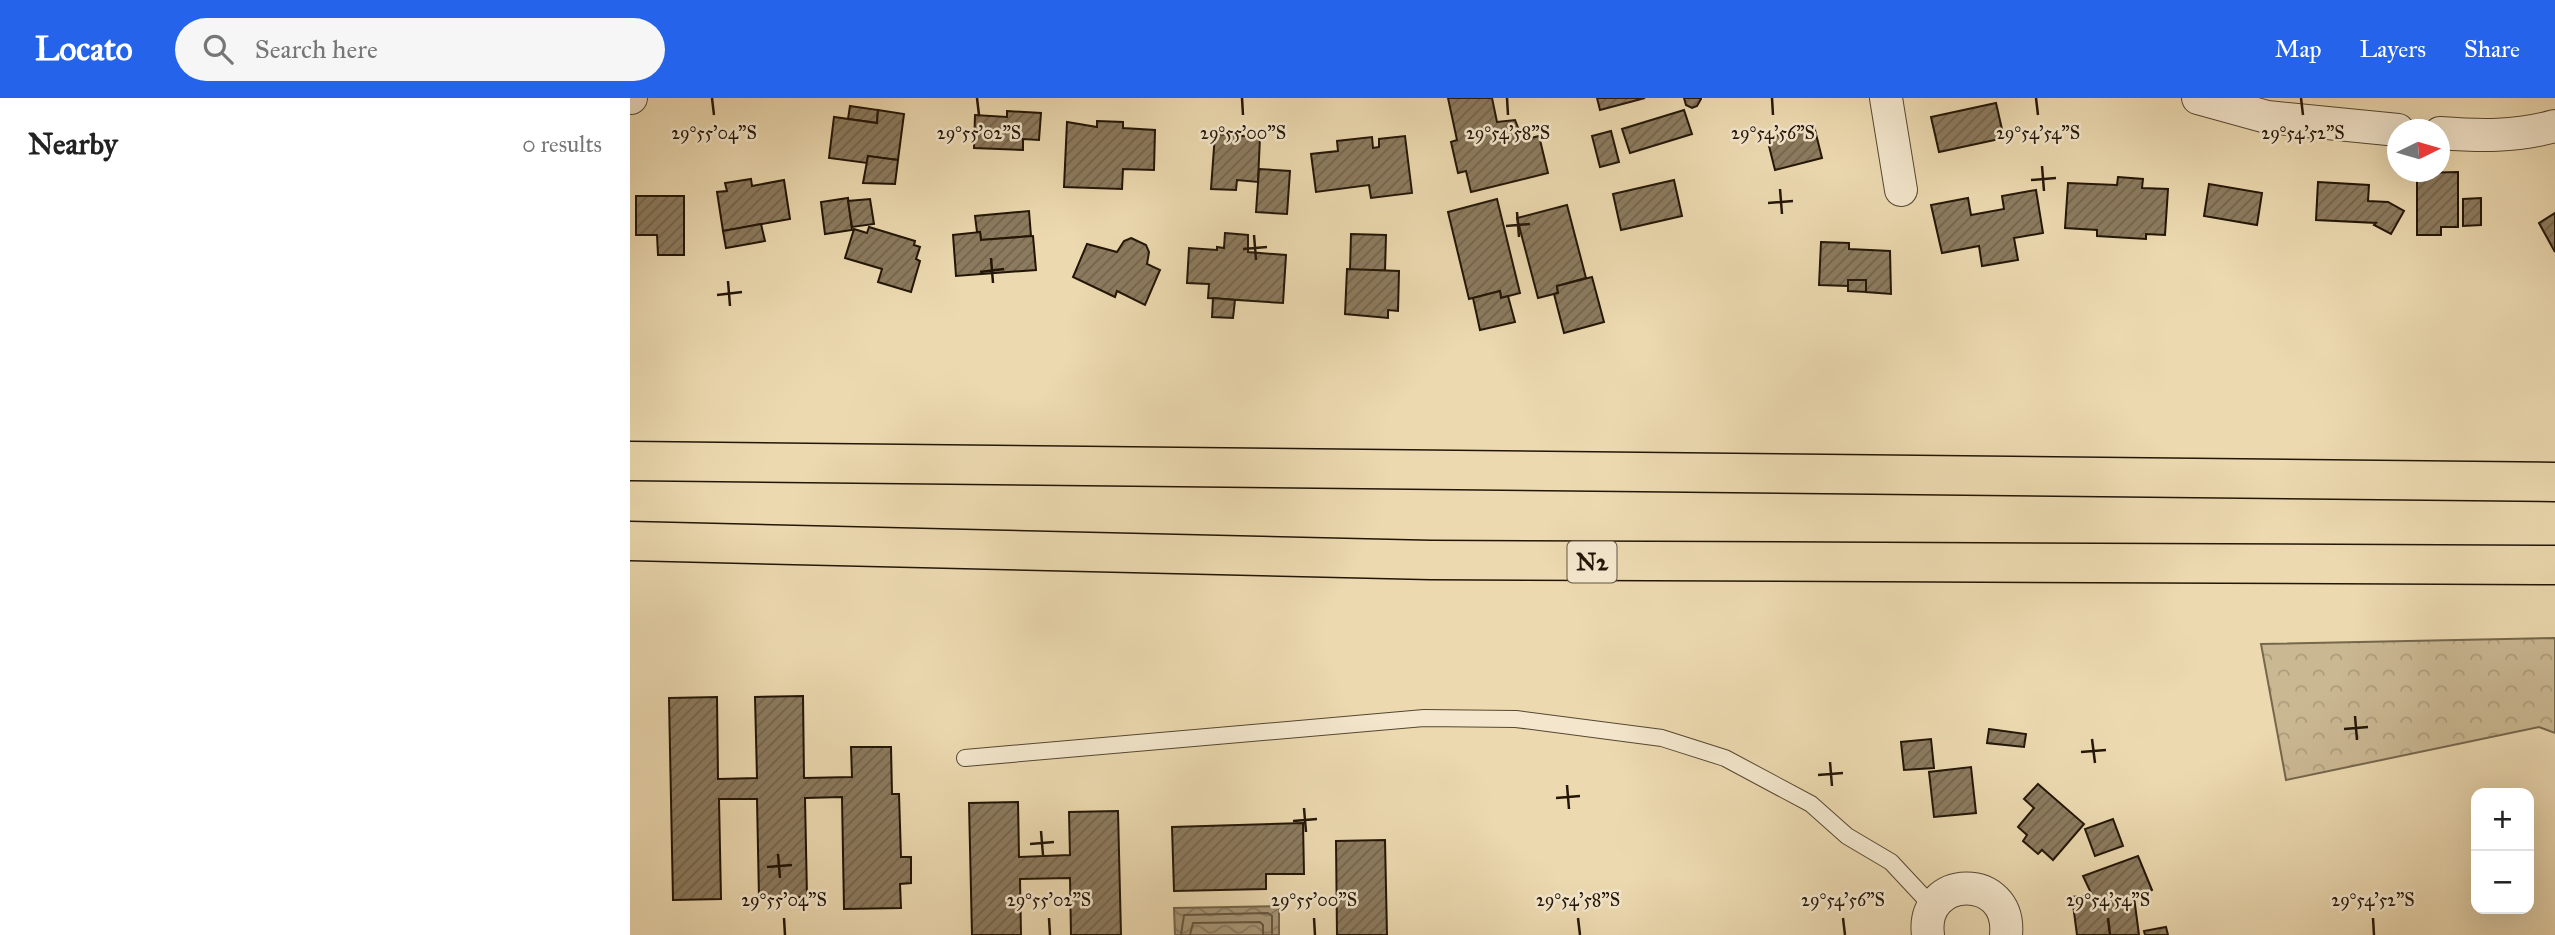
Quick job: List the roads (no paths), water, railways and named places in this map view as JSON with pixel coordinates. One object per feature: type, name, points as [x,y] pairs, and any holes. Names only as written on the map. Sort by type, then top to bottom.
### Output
[{"type":"highway","points":[[630,461],[2555,482]]},
{"type":"highway","name":"N2","points":[[630,541],[1445,560],[2555,565]]},
{"type":"street","points":[[1886,98],[1901,190]]},
{"type":"street","points":[[2198,98],[2267,117],[2387,129]]},
{"type":"street","points":[[2450,134],[2493,137],[2530,133],[2555,126]]},
{"type":"street","points":[[1931,921],[1940,898],[1959,888],[1980,890],[1998,902],[2004,912],[2006,935]]},
{"type":"lane","points":[[965,758],[1424,718],[1516,719],[1662,738],[1725,758],[1811,804],[1847,836],[1891,862],[1931,921]]},
{"type":"water","points":[[1279,906],[1279,935],[1175,935],[1174,908]]}]
